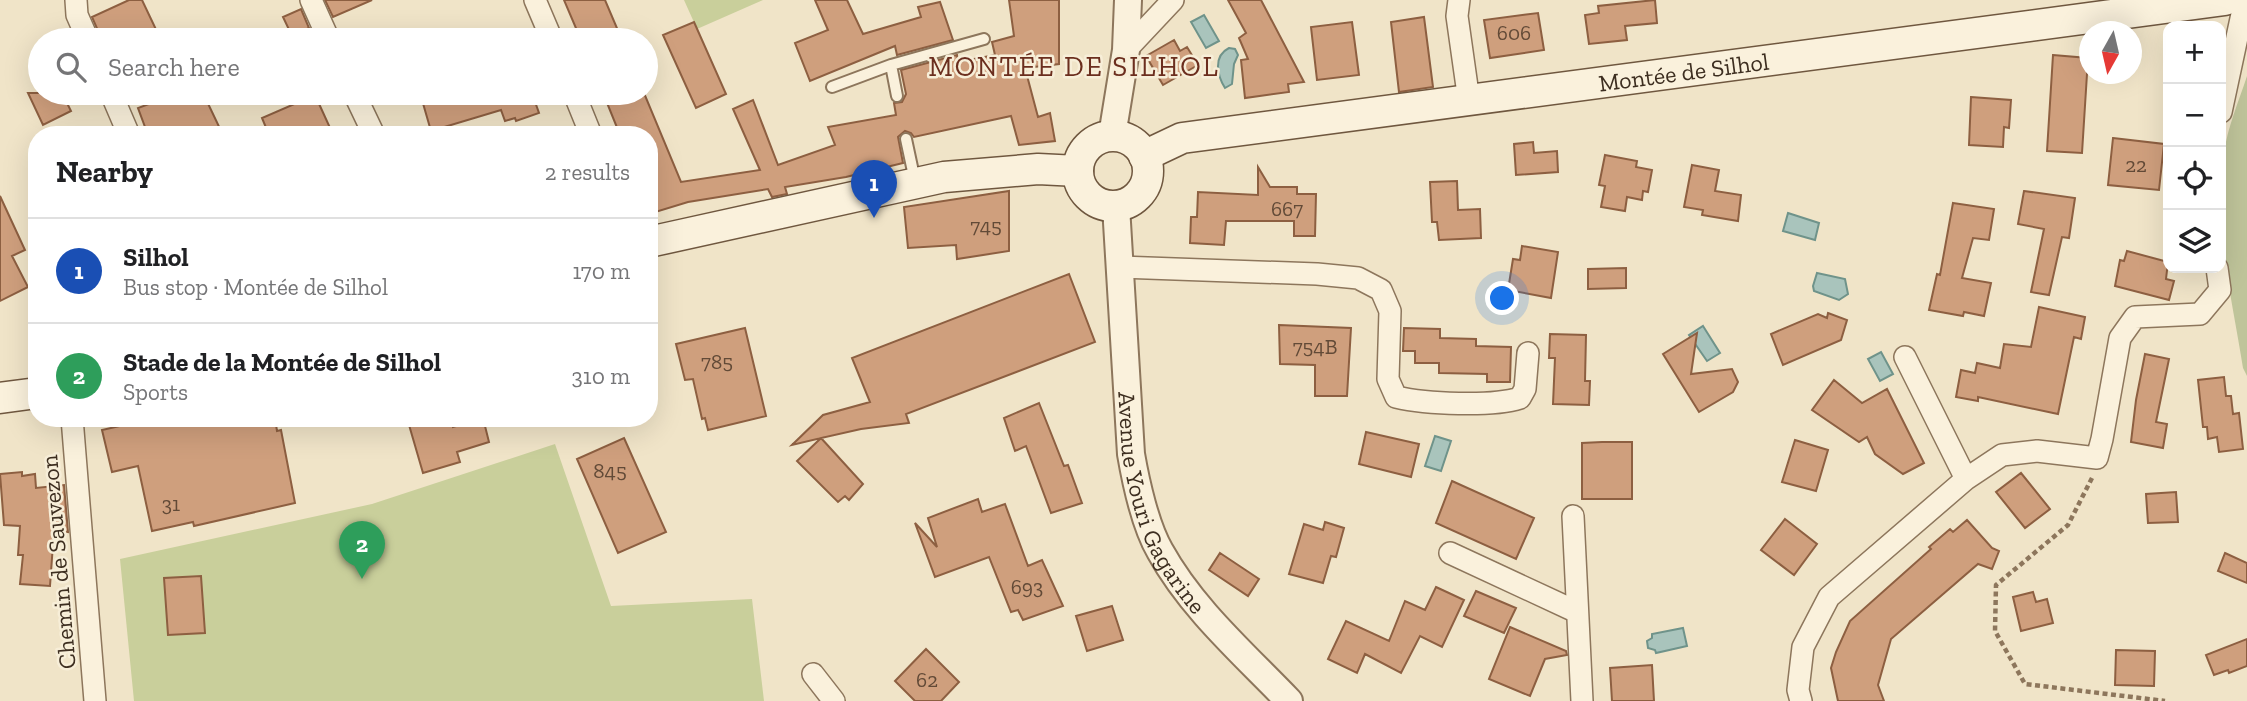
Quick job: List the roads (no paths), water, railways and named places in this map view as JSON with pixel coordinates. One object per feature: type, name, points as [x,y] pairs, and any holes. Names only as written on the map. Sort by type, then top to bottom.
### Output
[{"type":"main road","name":"Montée de Silhol","points":[[1144,156],[1182,138],[2225,0]]},
{"type":"main road","points":[[1112,136],[1125,139],[1136,145],[1144,156],[1148,169],[1146,182],[1140,194],[1129,202],[1116,206],[1101,204],[1089,197],[1081,185],[1078,171],[1082,154],[1095,141],[1112,136]]},
{"type":"main road","points":[[658,241],[944,177],[1038,169],[1078,171]]},
{"type":"main road","points":[[0,398],[28,394]]},
{"type":"street","points":[[76,0],[77,15],[83,28]]},
{"type":"street","points":[[310,0],[324,28]]},
{"type":"street","points":[[535,0],[547,28]]},
{"type":"street","points":[[1112,136],[1126,50],[1128,0]]},
{"type":"street","points":[[1126,50],[1173,0]]},
{"type":"street","points":[[1459,0],[1457,16],[1469,101]]},
{"type":"street","points":[[2226,89],[2245,0]]},
{"type":"street","points":[[116,105],[125,126]]},
{"type":"street","points":[[360,105],[370,126]]},
{"type":"street","points":[[578,105],[587,126]]},
{"type":"street","name":"Avenue Youri Gagarine","points":[[1116,206],[1131,454],[1136,485],[1159,550],[1193,599],[1289,701]]},
{"type":"street","points":[[1120,267],[1317,274],[1358,278],[1381,290],[1390,311],[1388,379],[1396,397],[1416,402],[1505,402],[1520,398],[1525,389],[1528,354]]},
{"type":"street","points":[[1801,701],[1798,690],[1803,647],[1829,597],[1966,479],[2002,455],[2036,450],[2097,458],[2120,338],[2134,317],[2200,314],[2220,290],[2218,273]]},
{"type":"street","points":[[1905,358],[1966,479]]},
{"type":"street","name":"Chemin de Sauvezon","points":[[73,427],[95,701]]},
{"type":"street","points":[[1573,516],[1582,701]]},
{"type":"street","points":[[1450,553],[1577,612]]},
{"type":"street","points":[[813,674],[834,701]]},
{"type":"lane","points":[[832,88],[891,65],[984,39]]},
{"type":"lane","points":[[891,65],[897,96]]},
{"type":"lane","points":[[906,139],[915,183]]},
{"type":"water","points":[[1204,15],[1219,41],[1206,48],[1191,22]]},
{"type":"water","points":[[1229,48],[1235,49],[1238,55],[1232,84],[1225,88],[1218,66],[1220,56]]},
{"type":"water","points":[[1788,213],[1819,223],[1815,240],[1783,231]]},
{"type":"water","points":[[1817,273],[1845,279],[1848,294],[1839,300],[1814,291]]},
{"type":"water","points":[[1703,326],[1720,353],[1707,361],[1689,335]]},
{"type":"water","points":[[1881,352],[1893,374],[1880,381],[1868,359]]},
{"type":"water","points":[[1435,436],[1451,441],[1441,471],[1425,466]]},
{"type":"water","points":[[1683,628],[1687,646],[1656,653],[1648,648],[1647,641],[1652,638],[1652,634]]},
{"type":"place","name":"Silhol","points":[[874,218]]},
{"type":"place","name":"Stade de la Montée de Silhol","points":[[362,579]]},
{"type":"district","name":"MONTÉE DE SILHOL","points":[[1074,66]]}]
